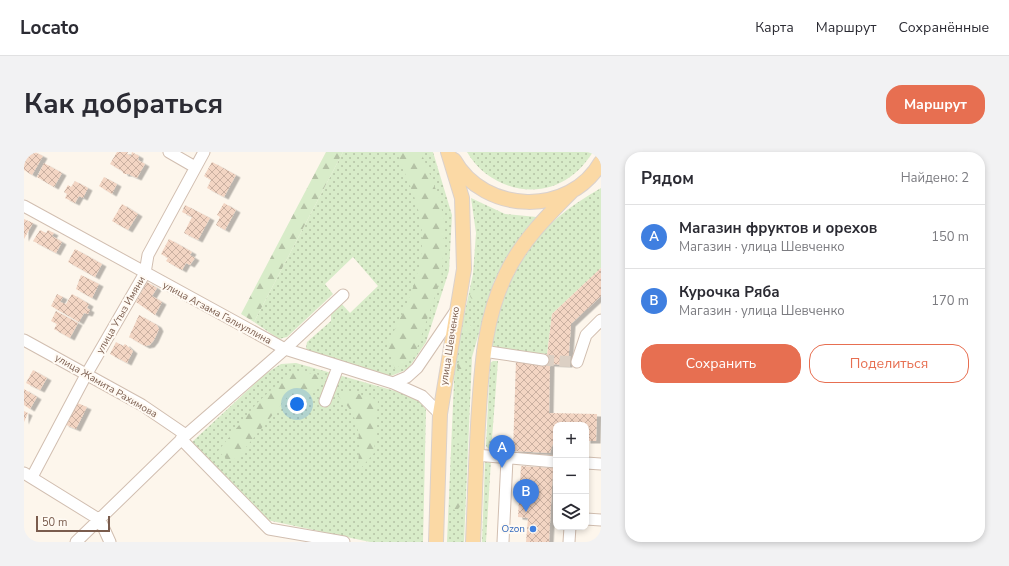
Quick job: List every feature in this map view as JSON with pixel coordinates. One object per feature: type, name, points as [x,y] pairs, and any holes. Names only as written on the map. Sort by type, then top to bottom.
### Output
[{"type":"main road","points":[[449,152],[459,169],[477,187],[499,198],[524,203],[549,201],[601,179]]},
{"type":"main road","name":"улица Шевченко","points":[[436,542],[440,414],[455,312],[464,269],[462,198],[449,152]]},
{"type":"main road","points":[[473,542],[476,455],[483,351],[488,322],[506,273],[521,249],[544,218],[597,169],[601,162]]},
{"type":"street","points":[[169,152],[195,167]]},
{"type":"street","name":"улица Утыз Имяни","points":[[28,475],[145,273],[148,255],[204,152]]},
{"type":"street","name":"улица Агзама Галиуллина","points":[[24,206],[285,349],[392,383],[422,396],[440,414]]},
{"type":"street","points":[[76,542],[184,437],[285,349],[343,295]]},
{"type":"street","points":[[392,383],[407,377],[417,368],[455,312]]},
{"type":"street","points":[[577,362],[586,334],[601,320]]},
{"type":"street","name":"улица Жамита Рахимова","points":[[24,340],[142,405],[184,437],[269,529],[344,542]]},
{"type":"street","points":[[483,351],[543,360]]},
{"type":"street","points":[[325,401],[338,367]]},
{"type":"street","points":[[476,455],[507,459],[553,462]]},
{"type":"street","points":[[503,542],[507,459]]},
{"type":"street","points":[[589,463],[601,464]]},
{"type":"street","points":[[28,475],[100,520],[110,542]]},
{"type":"street","points":[[589,520],[601,520]]},
{"type":"street","points":[[569,542],[570,530]]},
{"type":"green space","points":[[326,152],[343,152],[254,322],[241,314]]},
{"type":"green space","points":[[343,152],[433,152],[452,215],[449,271],[426,342],[408,369],[391,376],[308,352],[306,348],[307,342],[331,321],[331,311],[340,302],[350,313],[378,286],[353,257],[325,284],[333,294],[287,337],[279,339],[254,322]]},
{"type":"green space","points":[[397,152],[421,152],[440,200],[444,222],[444,246],[441,279],[416,351],[406,362],[395,369],[387,345],[415,282],[422,248],[422,231],[419,213]]},
{"type":"green space","points":[[467,152],[593,152],[577,172],[556,185],[542,189],[527,189],[513,187],[499,182],[476,164]]},
{"type":"green space","points":[[601,188],[601,268],[552,314],[547,354],[491,349],[504,294],[524,255],[534,241],[558,217]]},
{"type":"green space","points":[[471,198],[505,214],[537,217],[523,233],[494,281],[472,357],[464,542],[447,542],[455,358],[473,274],[476,233]]},
{"type":"green space","points":[[473,290],[477,290],[479,291],[479,299],[473,300],[470,297],[470,293]]},
{"type":"green space","points":[[465,324],[469,324],[471,325],[471,333],[465,334],[462,331],[462,327]]},
{"type":"green space","points":[[460,361],[464,361],[466,362],[466,370],[460,371],[457,368],[457,364]]},
{"type":"green space","points":[[493,361],[498,361],[491,451],[486,446],[490,363]]},
{"type":"green space","points":[[296,363],[413,396],[426,410],[423,542],[370,542],[267,520],[191,443],[265,374],[281,364]]},
{"type":"green space","points":[[293,370],[319,375],[322,380],[310,395],[289,395],[237,458],[229,461],[218,451],[257,403]]},
{"type":"green space","points":[[346,390],[378,400],[374,453],[361,468],[358,467],[358,428],[352,412],[338,396]]},
{"type":"green space","points":[[457,435],[461,435],[463,436],[463,444],[457,445],[454,442],[454,438]]},
{"type":"green space","points":[[491,460],[486,542],[482,542],[485,462]]},
{"type":"green space","points":[[453,500],[457,500],[459,501],[459,509],[453,510],[450,507],[450,503]]},
{"type":"building","points":[[24,152],[35,152],[43,156],[32,175],[24,170]]},
{"type":"building","points":[[117,152],[128,152],[127,154],[131,156],[132,152],[139,156],[138,160],[145,164],[137,178],[124,174],[122,171],[110,164]]},
{"type":"building","points":[[212,162],[236,175],[224,197],[207,188],[211,180],[204,176]]},
{"type":"building","points":[[44,163],[62,173],[54,187],[37,177]]},
{"type":"building","points":[[104,177],[117,184],[112,194],[99,186]]},
{"type":"building","points":[[75,181],[88,188],[83,198],[79,196],[75,203],[65,198],[67,194],[64,192],[68,185],[71,187]]},
{"type":"building","points":[[224,203],[236,210],[225,230],[216,225],[220,217],[217,215]]},
{"type":"building","points":[[122,204],[138,214],[128,230],[112,221]]},
{"type":"building","points":[[185,205],[210,218],[198,240],[184,233],[192,217],[182,212]]},
{"type":"building","points":[[24,219],[33,223],[24,239]]},
{"type":"building","points":[[40,230],[46,233],[48,230],[54,233],[52,236],[62,242],[56,253],[33,241]]},
{"type":"building","points":[[169,239],[192,252],[190,255],[195,258],[190,265],[186,263],[182,270],[166,261],[168,258],[161,254]]},
{"type":"building","points":[[75,249],[102,264],[95,277],[68,262]]},
{"type":"building","points":[[601,268],[601,296],[571,324],[568,365],[550,364],[549,413],[597,414],[596,441],[589,441],[589,422],[553,422],[553,443],[550,453],[513,451],[516,360],[546,364],[552,314]]},
{"type":"building","points":[[81,275],[99,284],[92,298],[76,289]]},
{"type":"building","points":[[147,282],[157,288],[152,296],[162,302],[155,315],[136,302]]},
{"type":"building","points":[[57,294],[63,297],[60,302],[66,304],[72,294],[89,304],[87,308],[90,310],[88,314],[84,313],[79,322],[51,306]]},
{"type":"building","points":[[56,311],[78,323],[70,338],[54,329],[57,324],[51,321]]},
{"type":"building","points":[[139,315],[157,325],[159,329],[150,345],[145,346],[129,337]]},
{"type":"building","points":[[116,342],[123,346],[125,344],[133,351],[127,363],[110,354]]},
{"type":"building","points":[[33,370],[47,378],[40,390],[26,383]]},
{"type":"building","points":[[24,389],[37,397],[30,409],[24,405]]},
{"type":"building","points":[[75,402],[87,407],[76,429],[64,424]]},
{"type":"building","points":[[24,411],[28,413],[24,422]]},
{"type":"building","points":[[521,466],[553,468],[549,542],[526,542],[528,518],[518,517]]},
{"type":"tunnel","points":[[543,360],[577,362]]},
{"type":"place","name":"Магазин фруктов и орехов","points":[[502,468]]},
{"type":"place","name":"Курочка Ряба","points":[[526,512]]},
{"type":"place","name":"Ozon","points":[[533,529]]}]
